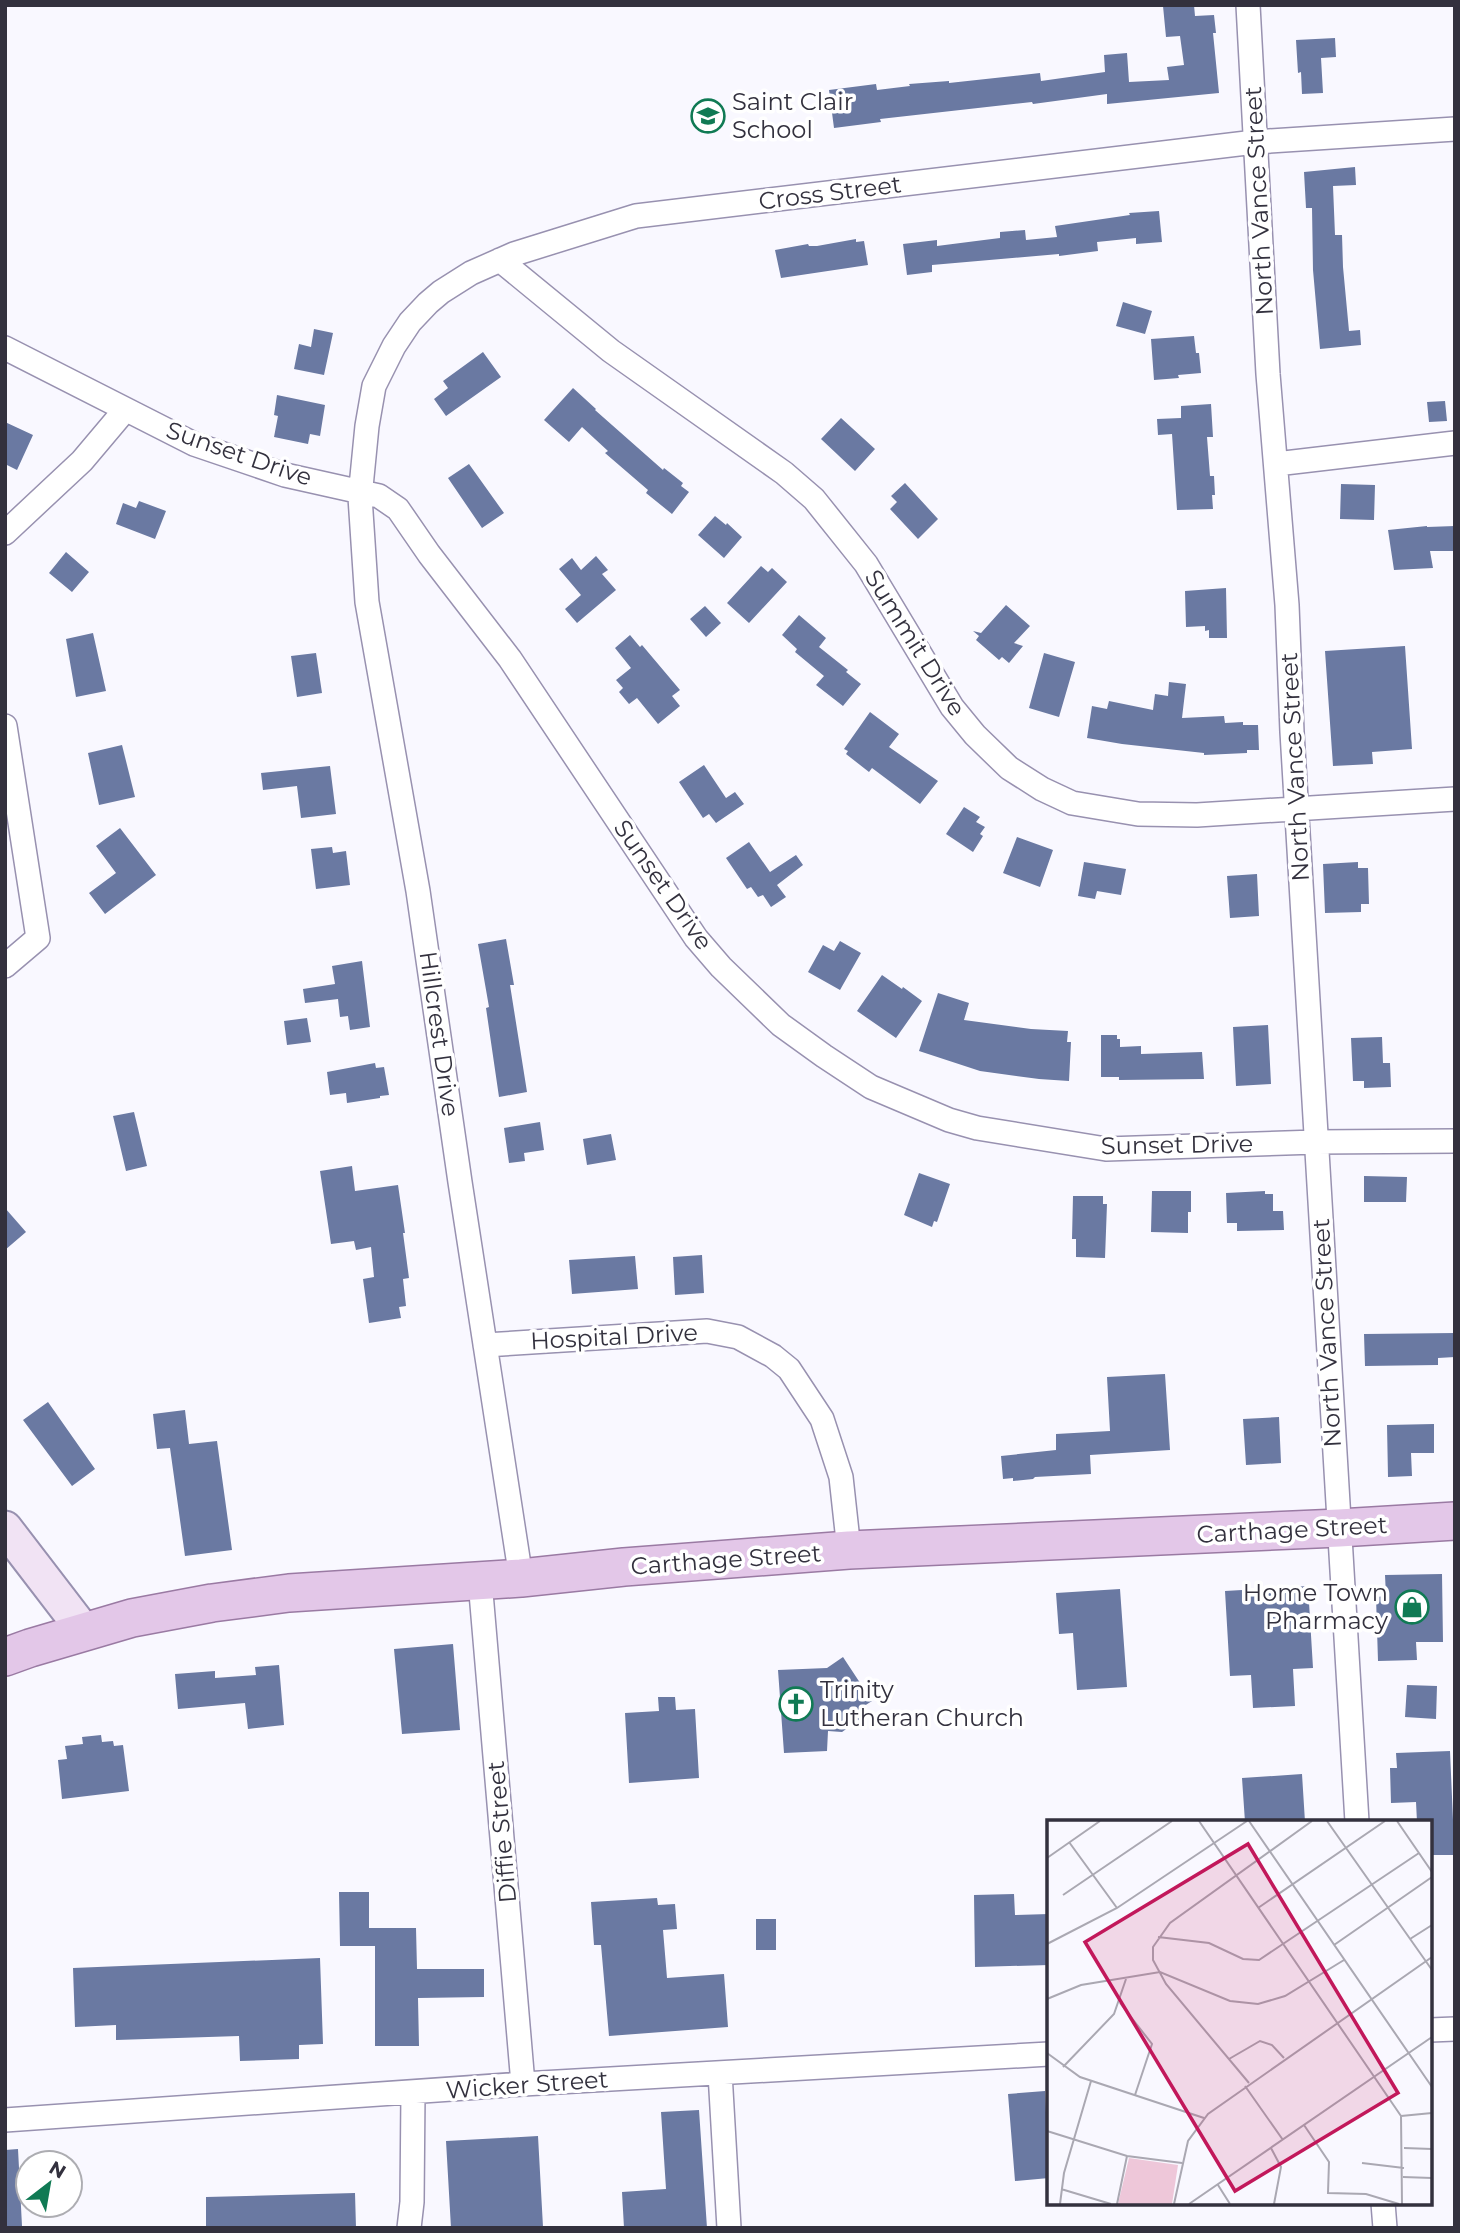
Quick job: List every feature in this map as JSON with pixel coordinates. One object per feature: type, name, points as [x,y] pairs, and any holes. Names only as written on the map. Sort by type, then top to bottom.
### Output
[{"type":"main road","name":"Carthage Street","points":[[5,1657],[132,1618],[212,1603],[289,1593],[521,1578],[624,1567],[849,1550],[1455,1521]]},
{"type":"street","name":"North Vance Street","points":[[1248,5],[1287,605],[1357,1820]]},
{"type":"street","name":"Cross Street","points":[[360,491],[374,386],[394,346],[410,323],[441,292],[471,274],[514,254],[636,216],[1255,142],[1455,129]]},
{"type":"street","name":"Summit Drive","points":[[500,260],[611,351],[783,473],[814,499],[866,564],[952,707],[975,735],[1009,768],[1042,789],[1073,803],[1138,814],[1197,816],[1455,799]]},
{"type":"street","name":"Sunset Drive","points":[[5,348],[194,444],[285,475],[379,496],[398,509],[510,659],[696,938],[780,1025],[871,1087],[949,1120],[977,1128],[1106,1149],[1316,1142],[1455,1141]]},
{"type":"street","points":[[5,533],[82,461],[125,410]]},
{"type":"street","points":[[1276,464],[1455,443]]},
{"type":"street","name":"Hillcrest Drive","points":[[360,491],[368,602],[418,891],[521,1578]]},
{"type":"street","points":[[5,726],[38,938],[5,966]]},
{"type":"street","name":"Hospital Drive","points":[[485,1345],[707,1331],[738,1337],[757,1346],[789,1369],[822,1419],[841,1477],[849,1550]]},
{"type":"street","points":[[5,1528],[84,1631]]},
{"type":"street","name":"Diffie Street","points":[[480,1581],[523,2084]]},
{"type":"street","points":[[1432,2030],[1455,2029]]},
{"type":"street","name":"Wicker Street","points":[[5,2120],[523,2084],[1047,2054]]},
{"type":"street","points":[[720,2073],[729,2228]]},
{"type":"street","points":[[409,2228],[412,2202],[413,2093]]},
{"type":"street","points":[[1383,2205],[1385,2228]]},
{"type":"building","points":[[1194,5],[1195,16],[1214,15],[1216,33],[1213,33],[1219,93],[1107,104],[1107,94],[880,119],[881,122],[834,128],[829,90],[876,84],[877,90],[910,86],[909,84],[949,83],[1040,73],[1041,81],[1105,72],[1104,55],[1127,53],[1129,82],[1169,80],[1167,67],[1184,65],[1180,36],[1166,37],[1163,6]]},
{"type":"building","points":[[1335,38],[1336,57],[1321,58],[1323,93],[1302,94],[1296,40]]},
{"type":"building","points":[[1355,167],[1356,185],[1333,186],[1335,235],[1342,235],[1349,331],[1360,330],[1361,345],[1320,349],[1313,270],[1312,208],[1306,208],[1304,172]]},
{"type":"building","points":[[1159,211],[1162,242],[1136,244],[1136,238],[1097,242],[1098,251],[932,265],[932,272],[907,275],[903,244],[937,240],[937,246],[1000,238],[1000,232],[1025,230],[1026,240],[1057,237],[1055,226],[1130,215],[1129,213]]},
{"type":"building","points":[[856,239],[856,242],[864,241],[868,265],[781,278],[775,250]]},
{"type":"building","points":[[1123,302],[1152,311],[1145,334],[1116,326]]},
{"type":"building","points":[[314,329],[333,333],[324,375],[294,369],[299,344],[311,347]]},
{"type":"building","points":[[1194,336],[1201,373],[1154,380],[1151,339]]},
{"type":"building","points":[[483,352],[501,377],[446,416],[434,399],[448,388],[443,381]]},
{"type":"building","points":[[573,388],[663,470],[664,468],[683,483],[681,486],[689,492],[672,514],[646,493],[648,490],[605,453],[608,451],[582,427],[569,442],[544,420]]},
{"type":"building","points":[[277,395],[325,405],[320,436],[310,434],[308,444],[274,437],[278,416],[274,415]]},
{"type":"building","points":[[1445,401],[1447,421],[1429,422],[1427,402]]},
{"type":"building","points":[[1211,404],[1213,437],[1207,437],[1210,476],[1214,476],[1213,509],[1177,510],[1172,434],[1158,435],[1157,419],[1181,418],[1181,406]]},
{"type":"building","points":[[841,418],[875,449],[855,471],[821,439]]},
{"type":"building","points":[[5,422],[33,435],[17,470],[5,464]]},
{"type":"building","points":[[469,464],[504,513],[482,528],[448,478]]},
{"type":"building","points":[[905,483],[938,519],[918,539],[890,509],[897,502],[891,496]]},
{"type":"building","points":[[1341,484],[1375,485],[1374,520],[1340,519]]},
{"type":"building","points":[[139,501],[166,511],[155,539],[116,524],[123,503],[136,508]]},
{"type":"building","points":[[715,516],[742,537],[724,558],[698,535]]},
{"type":"building","points":[[1455,526],[1455,551],[1430,551],[1433,568],[1394,570],[1388,530]]},
{"type":"building","points":[[66,552],[89,572],[72,592],[49,573]]},
{"type":"building","points":[[596,556],[608,570],[602,574],[616,590],[577,623],[565,609],[581,595],[559,569],[572,558],[581,570]]},
{"type":"building","points":[[761,566],[768,572],[772,568],[787,582],[749,623],[727,603]]},
{"type":"building","points":[[1226,588],[1227,638],[1209,638],[1209,630],[1205,631],[1205,626],[1186,627],[1185,591]]},
{"type":"building","points":[[1006,605],[1030,626],[1014,643],[1023,646],[1009,663],[1002,657],[999,660],[976,640],[979,636],[973,631],[981,633]]},
{"type":"building","points":[[705,606],[721,623],[706,637],[690,619]]},
{"type":"building","points":[[799,615],[826,638],[819,647],[861,684],[843,706],[816,685],[824,676],[795,652],[797,649],[782,635]]},
{"type":"building","points":[[93,633],[106,691],[76,697],[66,639]]},
{"type":"building","points":[[630,635],[640,647],[642,645],[680,690],[672,696],[680,706],[658,724],[637,698],[629,704],[619,692],[623,688],[616,680],[631,668],[615,648]]},
{"type":"building","points":[[1405,646],[1412,749],[1372,752],[1373,764],[1333,766],[1325,651]]},
{"type":"building","points":[[316,653],[322,693],[297,697],[291,656]]},
{"type":"building","points":[[1044,653],[1075,662],[1059,717],[1029,708]]},
{"type":"building","points":[[1169,682],[1186,684],[1182,718],[1224,716],[1225,723],[1258,725],[1259,750],[1204,755],[1087,738],[1092,706],[1107,709],[1109,701],[1153,710],[1155,694],[1168,696]]},
{"type":"building","points":[[870,712],[899,734],[889,747],[938,781],[920,804],[872,768],[869,772],[846,754],[848,751],[844,749]]},
{"type":"building","points":[[122,745],[135,797],[99,805],[88,753]]},
{"type":"building","points":[[704,765],[726,798],[735,792],[744,804],[716,823],[709,814],[703,818],[679,782]]},
{"type":"building","points":[[330,766],[336,814],[301,818],[297,786],[263,790],[261,773]]},
{"type":"building","points":[[964,807],[980,817],[976,822],[985,827],[973,852],[946,834]]},
{"type":"building","points":[[120,828],[156,875],[105,914],[89,893],[116,873],[96,846]]},
{"type":"building","points":[[1017,837],[1053,850],[1040,887],[1003,873]]},
{"type":"building","points":[[749,842],[770,872],[796,855],[803,865],[777,885],[786,897],[771,907],[763,895],[758,897],[751,887],[747,889],[726,858]]},
{"type":"building","points":[[332,847],[333,853],[346,851],[350,885],[316,889],[311,849]]},
{"type":"building","points":[[1084,862],[1126,869],[1121,895],[1097,891],[1095,899],[1078,896]]},
{"type":"building","points":[[1358,862],[1358,868],[1368,868],[1369,904],[1361,904],[1361,912],[1325,913],[1323,864]]},
{"type":"building","points":[[1257,874],[1259,916],[1230,918],[1227,876]]},
{"type":"building","points":[[506,939],[514,985],[510,985],[527,1092],[499,1097],[486,1008],[489,1007],[478,944]]},
{"type":"building","points":[[840,941],[861,953],[840,990],[808,972],[823,945],[834,951]]},
{"type":"building","points":[[362,961],[370,1027],[350,1030],[348,1016],[340,1017],[338,999],[305,1003],[303,989],[335,984],[332,966]]},
{"type":"building","points":[[882,975],[922,1001],[896,1038],[857,1011]]},
{"type":"building","points":[[938,993],[969,1003],[964,1020],[1068,1031],[1067,1042],[1071,1042],[1069,1081],[980,1071],[919,1051]]},
{"type":"building","points":[[307,1018],[311,1042],[287,1045],[284,1021]]},
{"type":"building","points":[[1268,1025],[1271,1084],[1236,1086],[1233,1027]]},
{"type":"building","points":[[1101,1035],[1117,1035],[1120,1047],[1141,1046],[1141,1054],[1202,1052],[1204,1079],[1119,1080],[1119,1077],[1101,1077]]},
{"type":"building","points":[[1382,1037],[1383,1063],[1390,1063],[1391,1087],[1364,1088],[1364,1081],[1353,1081],[1351,1038]]},
{"type":"building","points":[[375,1063],[376,1068],[384,1067],[389,1095],[347,1103],[346,1093],[330,1095],[327,1072]]},
{"type":"building","points":[[134,1112],[147,1166],[126,1171],[113,1116]]},
{"type":"building","points":[[540,1122],[544,1150],[524,1153],[525,1161],[509,1163],[504,1128]]},
{"type":"building","points":[[611,1134],[616,1160],[587,1165],[583,1139]]},
{"type":"building","points":[[352,1166],[355,1191],[398,1185],[409,1278],[403,1279],[406,1306],[399,1307],[401,1318],[369,1323],[363,1279],[374,1277],[371,1247],[356,1250],[354,1241],[331,1244],[320,1171]]},
{"type":"building","points":[[919,1173],[950,1184],[937,1222],[934,1221],[932,1227],[904,1215]]},
{"type":"building","points":[[1364,1176],[1407,1177],[1406,1202],[1364,1202]]},
{"type":"building","points":[[1152,1191],[1191,1191],[1188,1233],[1151,1232]]},
{"type":"building","points":[[1265,1191],[1265,1194],[1273,1194],[1273,1211],[1283,1211],[1284,1230],[1237,1231],[1237,1223],[1227,1223],[1226,1193]]},
{"type":"building","points":[[1073,1196],[1103,1196],[1103,1204],[1107,1204],[1105,1258],[1076,1257],[1076,1239],[1072,1239]]},
{"type":"building","points":[[5,1208],[26,1232],[5,1250]]},
{"type":"building","points":[[702,1255],[704,1293],[675,1295],[673,1257]]},
{"type":"building","points":[[635,1256],[638,1289],[572,1294],[569,1260]]},
{"type":"building","points":[[1455,1333],[1455,1357],[1438,1358],[1438,1365],[1365,1366],[1364,1334]]},
{"type":"building","points":[[1165,1374],[1170,1450],[1090,1455],[1091,1474],[1013,1481],[1013,1478],[1003,1479],[1001,1456],[1056,1450],[1056,1434],[1110,1431],[1107,1377]]},
{"type":"building","points":[[48,1402],[95,1469],[72,1486],[23,1420]]},
{"type":"building","points":[[185,1410],[189,1444],[217,1441],[232,1550],[185,1556],[170,1448],[157,1449],[153,1414]]},
{"type":"building","points":[[1279,1417],[1281,1463],[1246,1465],[1243,1419]]},
{"type":"building","points":[[1434,1424],[1434,1453],[1411,1453],[1412,1476],[1388,1477],[1387,1425]]},
{"type":"building","points":[[1442,1574],[1443,1642],[1416,1642],[1417,1660],[1378,1661],[1376,1597],[1386,1596],[1385,1575]]},
{"type":"building","points":[[1308,1586],[1313,1668],[1293,1669],[1295,1706],[1253,1708],[1251,1675],[1230,1676],[1225,1591]]},
{"type":"building","points":[[1120,1589],[1127,1687],[1077,1690],[1073,1633],[1059,1634],[1056,1593]]},
{"type":"building","points":[[453,1644],[460,1730],[402,1734],[394,1649]]},
{"type":"building","name":"Trinity Lutheran Church","points":[[843,1657],[872,1701],[861,1708],[866,1715],[842,1732],[828,1731],[827,1751],[784,1753],[778,1670],[827,1668]]},
{"type":"building","points":[[279,1665],[284,1725],[248,1729],[245,1703],[178,1709],[175,1674],[215,1671],[215,1678],[256,1675],[255,1667]]},
{"type":"building","points":[[1407,1685],[1437,1686],[1436,1719],[1405,1717]]},
{"type":"building","points":[[658,1697],[675,1697],[676,1710],[695,1709],[699,1778],[629,1783],[625,1713],[659,1711]]},
{"type":"building","points":[[101,1735],[102,1742],[113,1741],[114,1746],[123,1745],[129,1791],[62,1799],[58,1760],[67,1759],[65,1746],[83,1744],[82,1737]]},
{"type":"building","points":[[1450,1751],[1455,1855],[1432,1855],[1432,1820],[1417,1820],[1416,1802],[1391,1803],[1390,1768],[1397,1768],[1396,1753]]},
{"type":"building","points":[[1302,1774],[1305,1820],[1245,1820],[1242,1778]]},
{"type":"building","points":[[339,1892],[369,1892],[369,1928],[416,1928],[417,1969],[484,1969],[484,1997],[418,1998],[419,2046],[375,2046],[375,1946],[340,1946]]},
{"type":"building","points":[[1014,1894],[1015,1915],[1047,1914],[1047,1965],[975,1967],[974,1895]]},
{"type":"building","points":[[657,1898],[658,1905],[675,1904],[677,1929],[663,1930],[667,1978],[724,1974],[728,2027],[609,2036],[601,1945],[594,1945],[591,1902]]},
{"type":"building","points":[[756,1919],[776,1919],[776,1950],[756,1950]]},
{"type":"building","points":[[320,1958],[323,2044],[299,2045],[299,2059],[240,2061],[239,2036],[116,2040],[116,2025],[75,2027],[73,1968]]},
{"type":"building","points":[[1045,2091],[1047,2178],[1015,2181],[1008,2094]]},
{"type":"building","points":[[699,2110],[707,2228],[624,2228],[622,2192],[666,2189],[661,2112]]},
{"type":"building","points":[[538,2136],[543,2227],[451,2228],[446,2141]]},
{"type":"building","points":[[14,2149],[14,2219],[22,2219],[22,2226],[5,2226],[5,2150]]},
{"type":"building","points":[[355,2193],[356,2228],[206,2228],[206,2197]]},
{"type":"place","name":"Saint Clair School","points":[[708,116]]},
{"type":"place","name":"Home Town Pharmacy","points":[[1412,1607]]},
{"type":"place","name":"Trinity Lutheran Church","points":[[796,1704]]}]
